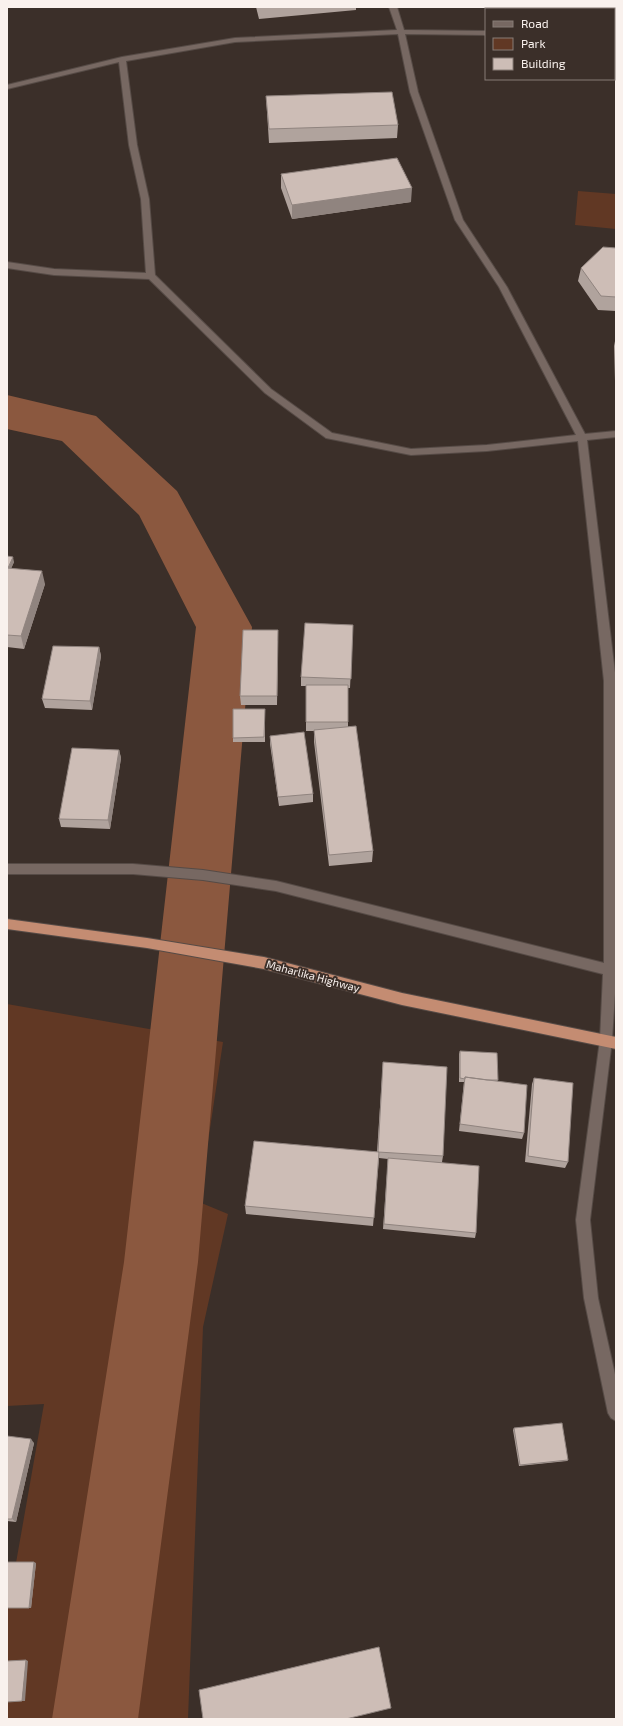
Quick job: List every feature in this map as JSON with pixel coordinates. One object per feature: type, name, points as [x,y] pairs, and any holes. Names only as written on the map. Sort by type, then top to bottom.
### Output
[{"type":"highway","name":"Maharlika Highway","points":[[7,924],[147,942],[264,963],[402,999],[611,1041]]},
{"type":"street","points":[[393,7],[401,32],[414,92],[459,220],[503,287],[582,437],[610,681],[613,972],[611,1041],[583,1220],[591,1298],[616,1413]]},
{"type":"street","points":[[7,87],[122,59],[235,40],[401,32],[485,33]]},
{"type":"street","points":[[122,59],[133,145],[145,199],[151,276],[268,391],[329,436],[411,452],[487,448],[616,434]]},
{"type":"street","points":[[7,265],[54,272],[151,276]]},
{"type":"street","points":[[7,869],[133,869],[203,876],[276,886],[613,972]]},
{"type":"green space","points":[[578,191],[616,194],[616,229],[575,225]]},
{"type":"green space","points":[[7,1004],[223,1042],[199,1202],[228,1214],[203,1327],[188,1719],[7,1719],[7,1614],[44,1404],[7,1406]]},
{"type":"building","points":[[615,36],[616,36],[615,68]]},
{"type":"building","points":[[392,92],[398,125],[269,129],[266,96]]},
{"type":"building","points":[[397,158],[412,188],[292,205],[281,174]]},
{"type":"building","points":[[603,247],[616,248],[616,297],[601,296],[581,268]]},
{"type":"building","points":[[7,556],[13,557],[8,568],[7,568]]},
{"type":"building","points":[[7,568],[42,571],[21,636],[7,635]]},
{"type":"building","points":[[305,623],[353,625],[351,679],[301,677]]},
{"type":"building","points":[[243,630],[278,630],[277,696],[240,696]]},
{"type":"building","points":[[53,646],[99,647],[90,701],[42,699]]},
{"type":"building","points":[[306,685],[348,685],[348,722],[306,722]]},
{"type":"building","points":[[233,709],[265,709],[264,737],[233,738]]},
{"type":"building","points":[[356,726],[373,851],[329,855],[314,730]]},
{"type":"building","points":[[304,732],[313,794],[278,797],[270,736]]},
{"type":"building","points":[[72,748],[119,750],[108,820],[59,819]]},
{"type":"building","points":[[460,1051],[497,1053],[498,1080],[465,1077],[465,1079],[460,1078]]},
{"type":"building","points":[[383,1062],[447,1067],[443,1156],[378,1152]]},
{"type":"building","points":[[465,1077],[527,1085],[524,1133],[460,1124]]},
{"type":"building","points":[[534,1078],[573,1083],[568,1162],[528,1156]]},
{"type":"building","points":[[254,1141],[379,1152],[374,1218],[245,1206]]},
{"type":"building","points":[[388,1158],[479,1166],[476,1233],[384,1224]]},
{"type":"building","points":[[562,1423],[568,1460],[520,1465],[514,1428]]},
{"type":"building","points":[[7,1436],[31,1439],[12,1519],[7,1519]]},
{"type":"building","points":[[7,1562],[34,1562],[29,1608],[7,1608]]},
{"type":"building","points":[[379,1647],[391,1708],[346,1719],[203,1719],[199,1690]]},
{"type":"building","points":[[26,1660],[22,1701],[7,1702],[7,1661]]},
{"type":"waterway","points":[[7,412],[78,428],[159,504],[224,627],[161,1262],[95,1719]]}]
